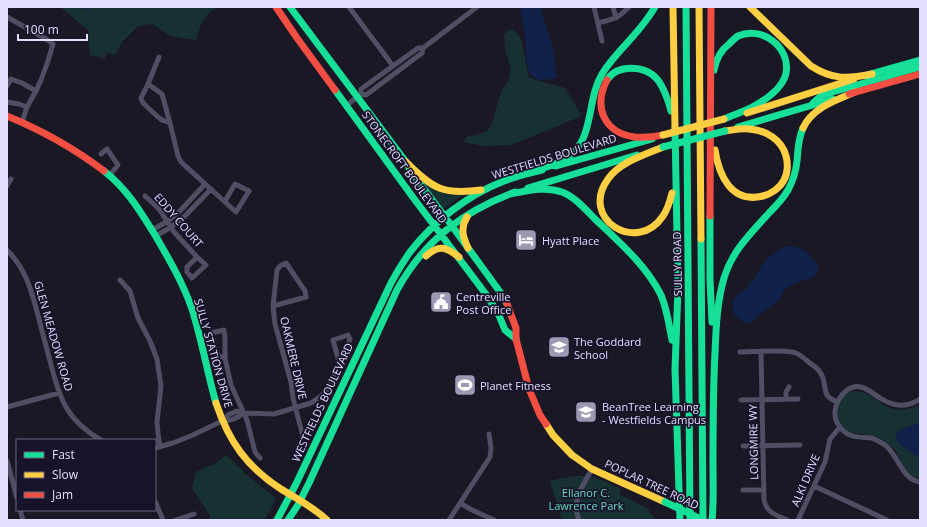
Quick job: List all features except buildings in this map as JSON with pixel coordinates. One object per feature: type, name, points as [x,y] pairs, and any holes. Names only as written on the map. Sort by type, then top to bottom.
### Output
[{"type":"main road","name":"STONECROFT BOULEVARD","points":[[276,7],[434,225],[492,302],[505,330],[516,339]]},
{"type":"main road","name":"STONECROFT BOULEVARD","points":[[290,7],[359,95],[406,162],[411,172],[503,296],[516,328],[516,339],[529,389],[543,420],[553,435],[572,455],[592,468]]},
{"type":"main road","points":[[538,171],[568,156],[577,148],[588,129],[594,90],[601,76],[610,62],[648,18],[655,7]]},
{"type":"main road","points":[[673,7],[678,288],[675,369]]},
{"type":"main road","name":"SULLY ROAD","points":[[686,7],[690,520]]},
{"type":"main road","points":[[700,7],[703,520]]},
{"type":"main road","points":[[711,7],[710,280],[714,366]]},
{"type":"main road","points":[[750,7],[818,71],[842,78],[872,74]]},
{"type":"main road","points":[[711,89],[717,60],[721,52],[737,36],[748,33],[760,34],[769,37],[782,50],[786,59],[787,72],[780,87],[771,95],[751,108],[724,119]]},
{"type":"main road","name":"WESTFIELDS BOULEVARD","points":[[277,520],[291,495],[401,263],[427,231],[459,205],[512,178],[745,113],[920,60]]},
{"type":"main road","points":[[809,106],[822,96],[920,67]]},
{"type":"main road","points":[[663,136],[628,136],[610,126],[604,119],[599,103],[604,85],[609,77],[614,73],[632,68],[643,70],[654,76],[660,82],[670,107],[674,125]]},
{"type":"main road","name":"WESTFIELDS BOULEVARD","points":[[288,520],[309,483],[403,279],[417,258],[442,234],[470,213],[510,194],[663,147],[725,131],[920,74]]},
{"type":"main road","points":[[712,520],[714,366],[721,290],[728,268],[742,243],[788,191],[797,164],[800,136],[808,119],[821,108],[855,92]]},
{"type":"main road","name":"SULLY STATION DRIVE","points":[[7,116],[33,127],[94,163],[110,175],[133,200],[173,266],[192,309],[215,400],[222,421],[233,442],[251,465],[261,474],[275,485],[318,511],[327,520]]},
{"type":"main road","points":[[711,132],[721,174],[732,190],[742,196],[752,198],[766,195],[774,191],[784,180],[787,170],[785,152],[780,144],[773,137],[757,130],[743,129],[725,131]]},
{"type":"main road","points":[[663,147],[625,165],[609,178],[603,186],[600,195],[600,206],[603,216],[611,225],[622,231],[633,233],[650,229],[657,223],[669,206],[675,167]]},
{"type":"main road","points":[[406,162],[426,181],[435,187],[456,192],[486,190]]},
{"type":"main road","points":[[510,194],[553,190],[570,196],[640,264],[659,291],[665,305],[673,343],[680,520]]},
{"type":"main road","points":[[468,248],[463,236],[462,224],[470,213]]},
{"type":"main road","points":[[403,279],[409,276],[428,253],[436,248],[447,248],[459,257]]},
{"type":"main road","name":"POPLAR TREE ROAD","points":[[592,468],[703,520]]},
{"type":"street","points":[[349,7],[393,66]]},
{"type":"street","points":[[359,95],[366,95],[387,80],[420,54],[423,48],[477,7]]},
{"type":"street","points":[[594,7],[602,41]]},
{"type":"street","points":[[613,7],[616,18]]},
{"type":"street","points":[[598,23],[621,16],[629,7]]},
{"type":"street","points":[[7,17],[46,38],[53,44],[48,61],[36,91],[27,107],[22,122]]},
{"type":"street","points":[[347,105],[359,95],[361,89],[418,48],[423,48]]},
{"type":"street","points":[[159,57],[141,98],[143,103],[162,120],[170,123]]},
{"type":"street","points":[[7,86],[11,79],[36,91]]},
{"type":"street","points":[[148,84],[162,94],[178,156],[181,162],[211,189],[225,202],[236,212],[249,191],[235,184],[225,202]]},
{"type":"street","points":[[7,102],[27,107]]},
{"type":"street","points":[[101,154],[107,150],[118,165],[110,175]]},
{"type":"street","points":[[7,186],[11,179]]},
{"type":"street","points":[[154,233],[180,211],[205,184]]},
{"type":"street","points":[[154,233],[171,227],[184,218],[211,189]]},
{"type":"street","name":"EDDY COURT","points":[[145,196],[159,209],[171,227],[197,257]]},
{"type":"street","name":"GLEN MEADOW ROAD","points":[[7,250],[22,269],[31,289],[59,393],[66,408],[75,420],[88,432],[99,439]]},
{"type":"street","name":"OAKMERE DRIVE","points":[[273,306],[306,297],[305,291],[286,263],[280,266],[277,270],[273,306],[275,324],[291,382],[292,398],[303,437]]},
{"type":"street","points":[[120,280],[130,291],[138,318],[150,341],[157,360],[161,386],[157,422],[157,448],[180,440],[222,421],[228,415],[237,411],[243,413],[274,414],[311,403],[327,390],[332,381],[340,365],[350,339],[348,335],[333,340],[340,365]]},
{"type":"street","points":[[225,358],[219,356],[216,352],[211,333],[224,330],[225,358],[231,385],[246,420],[254,452],[260,458]]},
{"type":"street","points":[[740,352],[788,351],[797,353],[816,368],[822,377],[826,395],[837,402]]},
{"type":"street","name":"LONGMIRE WY","points":[[761,352],[764,500],[767,508],[773,514],[787,520]]},
{"type":"street","points":[[786,399],[786,392],[789,387]]},
{"type":"street","points":[[920,399],[905,406],[895,405],[880,398],[869,389],[854,387],[842,395],[837,402],[835,413],[836,419],[844,432],[850,435],[870,438],[884,444],[911,479],[920,482]]},
{"type":"street","points":[[7,407],[59,393]]},
{"type":"street","points":[[741,400],[798,399]]},
{"type":"street","name":"ALKI DRIVE","points":[[798,520],[825,462],[830,438],[840,427]]},
{"type":"street","points":[[449,520],[490,457],[491,448],[489,434]]},
{"type":"street","points":[[743,446],[800,445]]},
{"type":"street","points":[[7,461],[16,494]]},
{"type":"street","points":[[579,520],[577,498],[581,486],[592,468]]},
{"type":"street","points":[[814,486],[887,520]]},
{"type":"street","points":[[743,490],[764,490]]},
{"type":"street","points":[[156,503],[163,520]]},
{"type":"street","points":[[460,503],[494,520]]},
{"type":"street","points":[[176,520],[194,514]]},
{"type":"green space","points":[[60,7],[217,7],[205,17],[196,40],[170,36],[153,24],[138,26],[122,42],[115,55],[106,52],[105,59],[90,55],[88,30]]},
{"type":"green space","points":[[508,30],[514,30],[521,39],[529,78],[565,88],[582,116],[511,145],[484,146],[463,142],[468,136],[487,131],[492,123],[501,92],[509,80],[511,69],[505,49],[504,35]]},
{"type":"green space","points":[[422,182],[463,195],[443,209]]},
{"type":"green space","points":[[855,391],[867,394],[882,405],[892,409],[906,409],[920,405],[920,478],[908,473],[897,453],[891,446],[876,436],[850,432],[846,430],[840,422],[837,409],[838,404],[846,394]]},
{"type":"green space","points":[[226,455],[248,476],[276,498],[267,516],[263,520],[211,520],[209,514],[192,488],[196,472],[216,463]]},
{"type":"green space","name":"Ellanor C. Lawrence Park","points":[[576,476],[590,476],[621,489],[619,494],[647,508],[656,520],[562,520],[550,481]]},
{"type":"water","points":[[520,7],[541,7],[553,48],[557,78],[545,80],[535,79],[530,74],[527,63],[525,35]]},
{"type":"water","points":[[794,246],[808,253],[818,265],[818,271],[815,276],[786,288],[779,300],[749,323],[744,323],[735,315],[732,303],[735,298],[739,293],[745,290],[751,281],[756,277],[761,266],[769,257],[784,247]]},
{"type":"water","points":[[920,420],[919,456],[900,445],[896,440],[896,435],[900,430],[919,423]]},
{"type":"waterway","points":[[83,7],[85,9],[90,7]]},
{"type":"traffic: fast","points":[[290,7],[406,162],[411,172],[503,296],[507,304]]},
{"type":"traffic: fast","points":[[537,171],[568,157],[577,149],[586,130],[597,85],[602,74],[613,58],[643,25],[655,7]]},
{"type":"traffic: fast","points":[[686,7],[690,520]]},
{"type":"traffic: fast","points":[[714,70],[721,52],[738,36],[747,33],[765,36],[773,41],[784,55],[786,64],[784,79],[768,98],[724,119]]},
{"type":"traffic: fast","points":[[867,75],[920,60]]},
{"type":"traffic: fast","points":[[813,103],[822,95],[920,67]]},
{"type":"traffic: fast","points":[[607,80],[617,71],[624,69],[631,68],[646,71],[652,74],[659,82],[666,94],[671,111]]},
{"type":"traffic: fast","points":[[335,90],[485,293],[498,313],[505,330],[516,339]]},
{"type":"traffic: fast","points":[[738,127],[833,99]]},
{"type":"traffic: fast","points":[[675,128],[678,288],[675,369],[680,520]]},
{"type":"traffic: fast","points":[[712,520],[714,367],[717,315],[724,278],[727,268],[737,251],[749,235],[782,199],[790,187],[796,168],[799,140],[803,128]]},
{"type":"traffic: fast","points":[[663,147],[725,131]]},
{"type":"traffic: fast","points":[[556,166],[652,139]]},
{"type":"traffic: fast","points":[[528,188],[637,155]]},
{"type":"traffic: fast","points":[[277,520],[296,484],[391,283],[410,252],[430,230],[452,210],[465,201],[504,181],[542,170]]},
{"type":"traffic: fast","points":[[104,171],[127,193],[139,209],[180,280],[196,321],[216,403]]},
{"type":"traffic: fast","points":[[510,194],[549,189],[567,194],[580,204],[631,254],[655,284],[665,306],[672,340]]},
{"type":"traffic: fast","points":[[288,520],[298,505],[309,483],[397,290],[408,272],[432,242],[462,218],[478,208],[515,192]]},
{"type":"traffic: fast","points":[[710,216],[710,280],[712,322]]},
{"type":"traffic: fast","points":[[701,239],[703,520]]},
{"type":"traffic: fast","points":[[665,502],[703,520]]},
{"type":"traffic: slow","points":[[673,7],[675,128]]},
{"type":"traffic: slow","points":[[699,7],[701,239]]},
{"type":"traffic: slow","points":[[750,7],[811,66],[819,71],[840,77],[855,77],[872,74]]},
{"type":"traffic: slow","points":[[747,113],[854,79]]},
{"type":"traffic: slow","points":[[803,128],[807,121],[818,110],[855,92]]},
{"type":"traffic: slow","points":[[663,135],[724,119]]},
{"type":"traffic: slow","points":[[715,150],[720,169],[728,185],[735,192],[743,196],[752,197],[766,195],[778,188],[784,180],[787,171],[787,159],[784,150],[777,141],[761,131],[743,129],[725,131]]},
{"type":"traffic: slow","points":[[663,147],[633,160],[613,173],[608,179],[601,194],[601,207],[606,219],[615,227],[627,232],[639,232],[652,227],[663,216],[668,208],[672,193]]},
{"type":"traffic: slow","points":[[406,162],[415,171],[439,188],[457,192],[481,190]]},
{"type":"traffic: slow","points":[[467,217],[463,232],[468,248]]},
{"type":"traffic: slow","points":[[426,256],[431,252],[442,248],[459,257]]},
{"type":"traffic: slow","points":[[216,403],[233,442],[258,472],[281,489],[311,507],[327,520]]},
{"type":"traffic: slow","points":[[546,424],[553,435],[572,455],[592,469],[665,502]]},
{"type":"traffic: jam","points":[[276,7],[335,90]]},
{"type":"traffic: jam","points":[[710,216],[711,7]]},
{"type":"traffic: jam","points":[[849,94],[920,74]]},
{"type":"traffic: jam","points":[[607,80],[601,100],[604,117],[609,124],[624,135],[635,137],[663,135]]},
{"type":"traffic: jam","points":[[7,116],[57,140],[104,171]]},
{"type":"traffic: jam","points":[[507,304],[516,328],[516,339],[529,389],[540,415],[546,424]]},
{"type":"place","name":"Hyatt Place","points":[[526,240]]},
{"type":"place","name":"Centreville Post Office","points":[[441,302]]},
{"type":"place","name":"The Goddard School","points":[[559,347]]},
{"type":"place","name":"Planet Fitness","points":[[465,385]]},
{"type":"place","name":"BeanTree Learning - Westfields Campus","points":[[586,412]]}]
